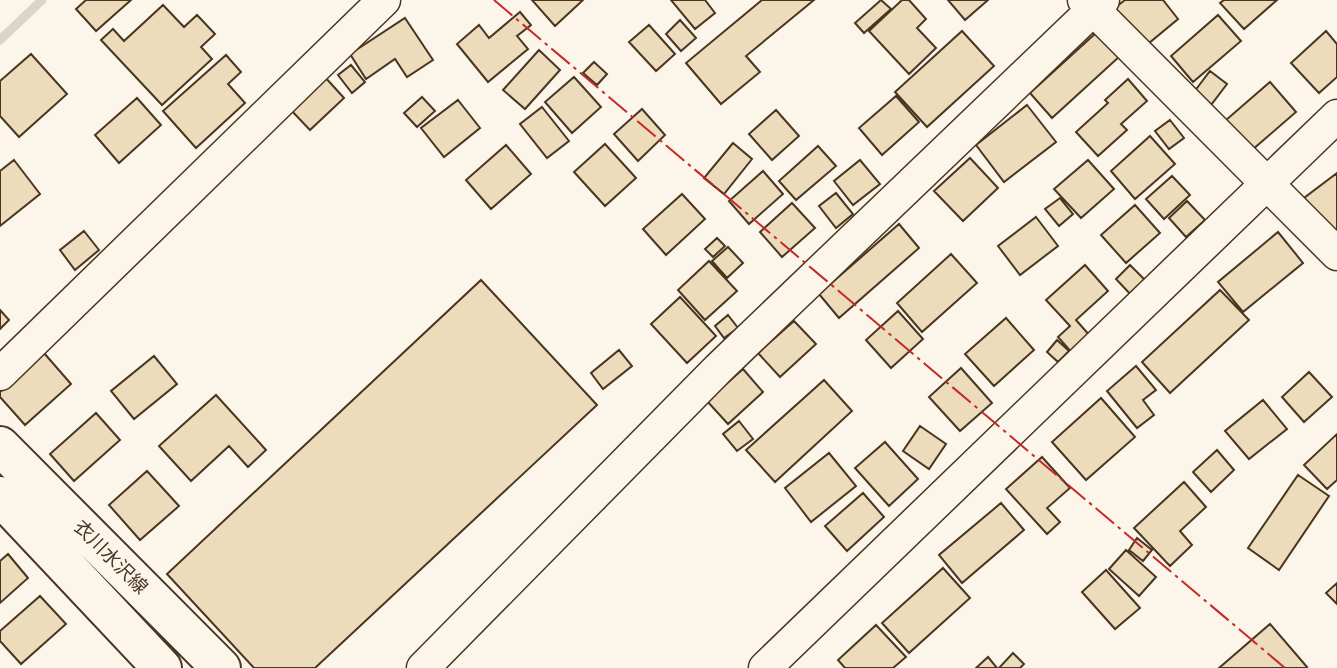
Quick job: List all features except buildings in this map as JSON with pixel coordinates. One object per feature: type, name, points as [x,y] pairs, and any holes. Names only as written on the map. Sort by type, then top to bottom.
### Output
[{"type":"main road","name":"衣川水沢線","points":[[0,446],[221,668]]},
{"type":"main road","name":"衣川水沢線","points":[[0,496],[162,668]]},
{"type":"street","points":[[0,374],[384,0]]},
{"type":"street","points":[[422,668],[718,369],[1094,3],[1337,254]]},
{"type":"street","points":[[765,668],[1337,116]]},
{"type":"waterway","points":[[0,40],[42,0]]},
{"type":"power","points":[[494,0],[1285,668]]}]
